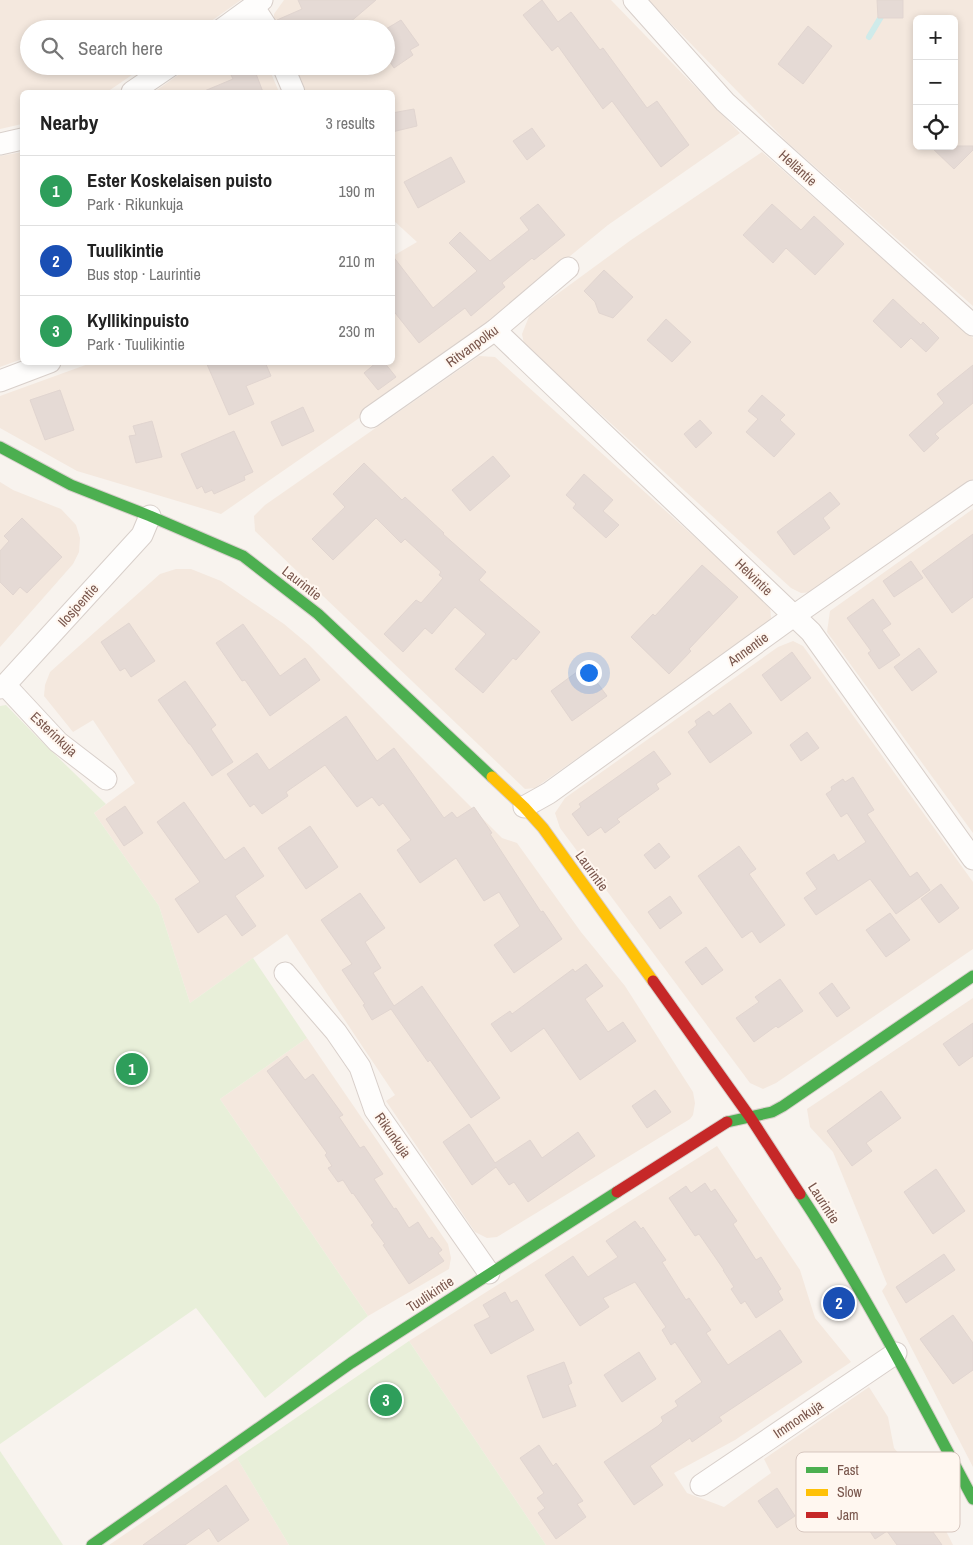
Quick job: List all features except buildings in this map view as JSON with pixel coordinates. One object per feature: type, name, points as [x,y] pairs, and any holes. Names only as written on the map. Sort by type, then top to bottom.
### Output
[{"type":"street","name":"Helläntie","points":[[634,0],[726,102],[973,325]]},
{"type":"street","points":[[234,20],[258,3],[265,20]]},
{"type":"street","points":[[135,90],[157,75]]},
{"type":"street","points":[[287,75],[293,90]]},
{"type":"street","points":[[0,144],[20,139]]},
{"type":"street","name":"Ritvanpolku","points":[[371,417],[495,330],[568,268]]},
{"type":"street","name":"Helvintie","points":[[495,330],[811,632],[973,859]]},
{"type":"street","points":[[0,381],[42,365]]},
{"type":"street","name":"Laurintie","points":[[0,447],[71,485],[243,556],[318,614],[543,828],[750,1117],[832,1242],[896,1353],[948,1452]]},
{"type":"street","name":"Annentie","points":[[524,808],[549,793],[794,615],[973,491]]},
{"type":"street","name":"Ilosjoentie","points":[[2,687],[142,535],[150,516]]},
{"type":"street","name":"Esterinkuja","points":[[2,687],[58,742],[106,779]]},
{"type":"street","name":"Rikunkuja","points":[[285,973],[336,1032],[360,1067],[375,1110],[489,1273]]},
{"type":"street","name":"Tuulikintie","points":[[92,1545],[351,1363],[489,1273],[729,1120],[772,1112],[783,1106],[973,976]]},
{"type":"street","name":"Immonkuja","points":[[701,1485],[896,1353]]},
{"type":"street","name":"Laurintie","points":[[960,1474],[973,1499]]},
{"type":"shaded area","points":[[0,0],[241,0],[213,20],[20,20],[20,75],[132,75],[110,90],[20,90],[20,124],[0,129]]},
{"type":"shaded area","points":[[284,0],[611,0],[740,133],[608,225],[443,360],[221,514],[77,471],[0,428],[0,396],[85,365],[395,365],[395,255],[417,242],[395,222],[395,90],[299,90],[293,75],[395,75],[395,20],[274,20],[274,14]]},
{"type":"shaded area","points":[[648,0],[973,0],[973,306],[787,142]]},
{"type":"shaded area","points":[[178,75],[272,75],[278,90],[157,90]]},
{"type":"shaded area","points":[[20,152],[20,360],[0,367],[0,156]]},
{"type":"shaded area","points":[[762,152],[973,338],[973,479],[814,592],[801,593],[791,588],[524,344],[522,334],[530,314],[631,240]]},
{"type":"shaded area","points":[[479,356],[495,357],[770,605],[771,618],[766,625],[535,788],[525,789],[255,531],[254,516],[265,505]]},
{"type":"shaded area","points":[[0,482],[13,490],[61,509],[76,525],[80,538],[79,552],[73,564],[0,647]]},
{"type":"shaded area","points":[[973,509],[973,833],[827,632],[830,611]]},
{"type":"shaded area","points":[[176,569],[191,569],[221,581],[284,624],[309,645],[502,838],[517,843],[581,932],[625,986],[693,1092],[695,1103],[693,1115],[690,1119],[497,1237],[487,1238],[475,1232],[386,1101],[395,1095],[287,934],[190,1003],[159,906],[94,813],[135,783],[93,720],[73,732],[44,696],[45,685],[50,672],[160,574]]},
{"type":"shaded area","points":[[793,641],[803,646],[973,882],[973,949],[776,1083],[763,1089],[750,1083],[560,828],[555,813],[565,798],[778,647]]},
{"type":"shaded area","points":[[973,998],[973,1467],[882,1291],[887,1284],[833,1152],[810,1127],[807,1109]]},
{"type":"shaded area","points":[[307,1038],[448,1244],[451,1258],[449,1269],[368,1316],[220,1099]]},
{"type":"shaded area","points":[[717,1146],[800,1270],[815,1318],[851,1362],[735,1440],[674,1473],[687,1493],[724,1507],[771,1473],[764,1459],[869,1387],[888,1417],[894,1448],[897,1452],[796,1452],[796,1532],[946,1532],[953,1545],[546,1545],[409,1341]]},
{"type":"shaded area","points":[[237,1458],[289,1545],[109,1545]]},
{"type":"green space","points":[[6,705],[106,804],[94,813],[159,906],[190,1003],[253,958],[307,1038],[220,1099],[368,1316],[265,1398],[196,1308],[0,1444],[0,706]]},
{"type":"green space","points":[[409,1341],[546,1545],[289,1545],[237,1458]]},
{"type":"green space","points":[[0,1451],[63,1545],[0,1545]]},
{"type":"waterway","points":[[869,37],[891,0]]},
{"type":"traffic: fast","points":[[0,447],[71,485],[243,556],[318,614],[492,777]]},
{"type":"traffic: fast","points":[[727,1122],[772,1112],[783,1106],[973,976]]},
{"type":"traffic: fast","points":[[92,1545],[351,1363],[617,1192]]},
{"type":"traffic: fast","points":[[800,1194],[869,1306],[948,1452]]},
{"type":"traffic: fast","points":[[960,1475],[973,1499]]},
{"type":"traffic: slow","points":[[492,777],[543,828],[653,981]]},
{"type":"traffic: jam","points":[[653,981],[750,1117],[800,1194]]},
{"type":"traffic: jam","points":[[617,1192],[727,1122]]},
{"type":"place","name":"Ester Koskelaisen puisto","points":[[132,1069]]},
{"type":"place","name":"Tuulikintie","points":[[839,1303]]},
{"type":"place","name":"Kyllikinpuisto","points":[[386,1400]]}]
